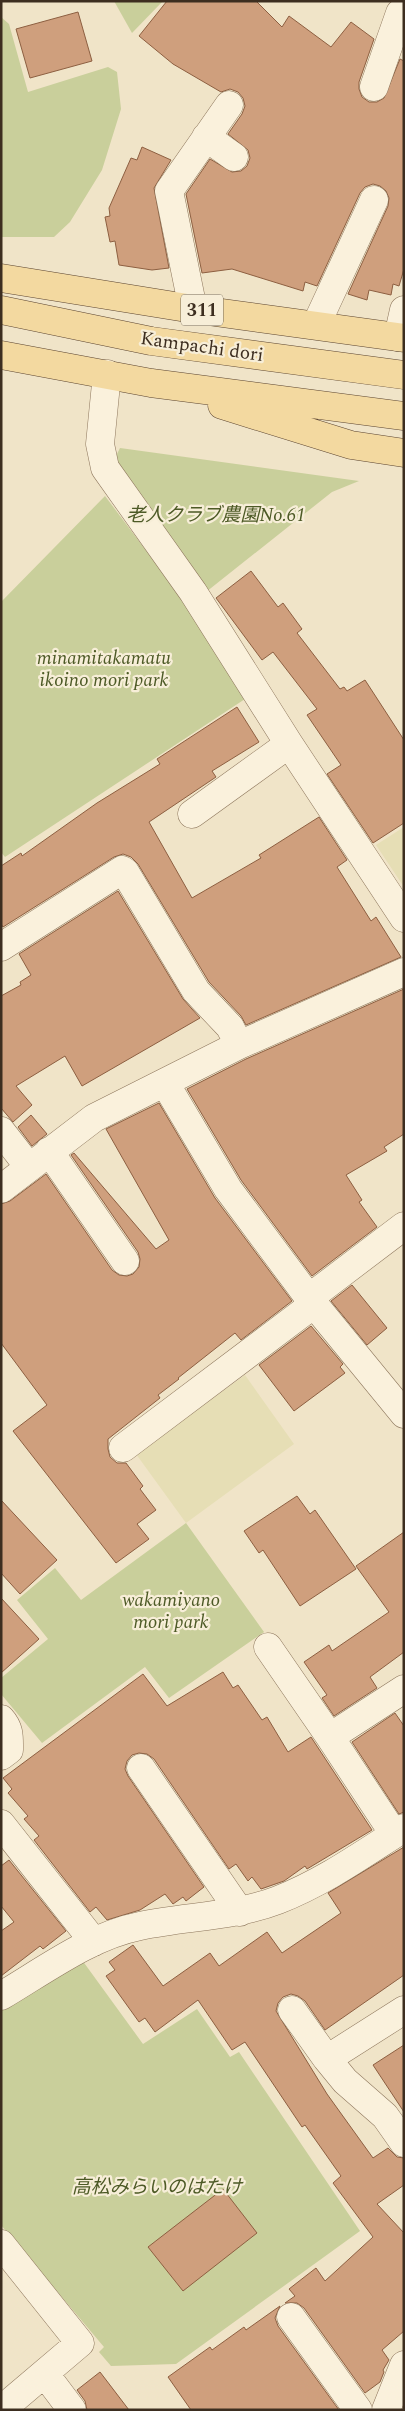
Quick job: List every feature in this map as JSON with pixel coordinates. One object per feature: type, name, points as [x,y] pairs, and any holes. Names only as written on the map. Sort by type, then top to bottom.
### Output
[{"type":"main road","name":"311","points":[[1,278],[193,309],[401,337]]},
{"type":"main road","name":"Kampachi dori","points":[[1,310],[151,340],[404,375]]},
{"type":"main road","points":[[1,355],[151,383],[404,416]]},
{"type":"main road","points":[[151,383],[351,445],[404,453]]},
{"type":"street","points":[[374,87],[395,10]]},
{"type":"street","points":[[193,309],[169,191],[229,105]]},
{"type":"street","points":[[206,137],[234,157]]},
{"type":"street","points":[[316,325],[374,200]]},
{"type":"street","points":[[401,337],[404,310]]},
{"type":"street","points":[[107,374],[100,444],[104,468],[194,592],[289,744],[404,918]]},
{"type":"street","points":[[192,814],[289,744]]},
{"type":"street","points":[[1,947],[122,870],[125,872],[196,991],[230,1027],[239,1045]]},
{"type":"street","points":[[1,1189],[94,1118],[239,1045],[404,972]]},
{"type":"street","points":[[165,1083],[228,1189],[359,1362],[404,1414]]},
{"type":"street","points":[[1,1131],[39,1159],[125,1261]]},
{"type":"street","points":[[123,1448],[312,1301],[404,1226]]},
{"type":"street","points":[[1,1996],[94,1942],[139,1926],[240,1912],[277,1900],[317,1883],[399,1831],[330,1737],[268,1647]]},
{"type":"street","points":[[330,1737],[404,1689]]},
{"type":"street","points":[[1,1719],[9,1728],[9,1750],[1,1756]]},
{"type":"street","points":[[141,1768],[240,1912]]},
{"type":"street","points":[[1,1824],[94,1942]]},
{"type":"street","points":[[292,2010],[345,2081],[384,2116],[404,2143]]},
{"type":"street","points":[[327,2059],[404,2010]]},
{"type":"street","points":[[1,2244],[80,2343],[1,2410]]},
{"type":"street","points":[[291,2317],[358,2410]]},
{"type":"street","points":[[386,2410],[403,2370]]},
{"type":"street","points":[[45,2374],[72,2410]]},
{"type":"shaded area","points":[[404,827],[404,887],[376,845]]},
{"type":"shaded area","points":[[245,1375],[294,1444],[186,1523],[136,1454]]},
{"type":"green space","points":[[114,1],[163,1],[132,33]]},
{"type":"green space","points":[[1,17],[9,24],[28,92],[108,67],[117,72],[121,109],[102,170],[70,222],[54,237],[1,237]]},
{"type":"green space","name":"老人クラブ農園No.61","points":[[120,448],[359,481],[332,492],[206,592],[113,462]]},
{"type":"green space","name":"minamitakamatu ikoino mori park","points":[[105,496],[178,593],[245,699],[5,857],[1,852],[1,602]]},
{"type":"green space","name":"wakamiyano mori park","points":[[186,1523],[264,1632],[169,1698],[145,1667],[42,1743],[1,1694],[1,1678],[48,1639],[17,1600],[55,1568],[81,1600]]},
{"type":"green space","name":"高松みらいのはたけ","points":[[82,1960],[143,2044],[197,2009],[230,2057],[239,2052],[360,2231],[176,2364],[111,2366],[99,2352],[104,2347],[1,2225],[1,2007]]},
{"type":"building","points":[[167,1],[256,1],[282,27],[289,16],[331,47],[351,22],[374,39],[359,82],[362,97],[369,102],[377,102],[384,98],[400,59],[404,61],[404,269],[399,286],[393,284],[391,295],[369,290],[367,300],[348,294],[388,206],[389,198],[386,191],[380,186],[373,184],[365,187],[360,193],[317,286],[305,282],[303,291],[232,269],[202,273],[186,194],[210,159],[232,172],[241,171],[247,166],[250,158],[248,150],[228,134],[242,114],[245,106],[243,98],[238,92],[230,89],[221,92],[173,64],[139,36]]},
{"type":"building","points":[[78,12],[92,61],[30,78],[16,29]]},
{"type":"building","points":[[142,147],[171,160],[154,188],[169,268],[152,270],[119,265],[115,241],[110,242],[105,217],[110,216],[109,208],[131,158],[137,160]]},
{"type":"building","points":[[251,571],[278,607],[283,603],[302,629],[297,633],[340,689],[344,687],[347,691],[365,680],[404,740],[404,823],[373,843],[327,774],[341,765],[307,715],[317,709],[273,652],[262,660],[216,598]]},
{"type":"building","points":[[237,707],[259,742],[212,771],[216,777],[149,822],[192,898],[261,858],[259,855],[319,817],[347,860],[337,867],[371,921],[376,917],[401,957],[246,1025],[241,1016],[209,982],[138,864],[131,857],[123,854],[114,857],[3,927],[1,924],[1,866],[21,853],[22,856],[97,803],[160,764],[157,759]]},
{"type":"building","points":[[118,891],[183,999],[200,1018],[82,1086],[65,1056],[16,1086],[32,1105],[13,1122],[1,1108],[1,996],[21,985],[20,982],[31,975],[19,954]]},
{"type":"building","points":[[404,989],[404,1134],[384,1147],[387,1151],[346,1175],[362,1200],[359,1202],[377,1227],[312,1276],[241,1180],[187,1089],[246,1059]]},
{"type":"building","points":[[159,1103],[215,1198],[292,1301],[241,1340],[235,1333],[178,1378],[158,1395],[160,1398],[108,1439],[110,1457],[117,1463],[126,1463],[143,1486],[140,1489],[156,1510],[137,1524],[149,1539],[116,1563],[13,1431],[47,1405],[1,1343],[1,1204],[10,1201],[46,1174],[112,1270],[119,1275],[127,1276],[133,1274],[139,1267],[140,1259],[138,1252],[71,1155],[74,1153],[156,1249],[169,1240],[106,1129]]},
{"type":"building","points":[[31,1115],[47,1134],[32,1146],[18,1127]]},
{"type":"building","points":[[352,1285],[387,1328],[367,1345],[331,1301]]},
{"type":"building","points":[[311,1326],[343,1364],[340,1367],[345,1373],[294,1411],[259,1365]]},
{"type":"building","points":[[297,1496],[310,1514],[315,1510],[356,1569],[300,1606],[263,1550],[259,1553],[244,1531]]},
{"type":"building","points":[[1,1500],[57,1560],[20,1594],[1,1573]]},
{"type":"building","points":[[404,1532],[404,1652],[370,1677],[377,1688],[334,1716],[322,1698],[327,1695],[304,1662],[329,1645],[332,1651],[389,1612],[356,1566]]},
{"type":"building","points":[[1,1598],[39,1639],[1,1673]]},
{"type":"building","points":[[223,1672],[233,1688],[238,1685],[262,1720],[267,1717],[288,1752],[311,1737],[372,1830],[307,1869],[305,1866],[284,1881],[261,1889],[252,1877],[248,1881],[236,1864],[229,1869],[154,1759],[147,1754],[139,1753],[132,1755],[127,1761],[125,1769],[128,1776],[204,1887],[186,1901],[183,1897],[173,1904],[165,1894],[140,1910],[107,1920],[96,1907],[90,1912],[34,1840],[39,1836],[24,1819],[28,1816],[8,1793],[12,1789],[3,1778],[143,1674],[167,1706]]},
{"type":"building","points":[[395,1713],[404,1726],[404,1812],[399,1814],[352,1742]]},
{"type":"building","points":[[404,1847],[404,1975],[325,2030],[305,2001],[298,1996],[291,1994],[283,1997],[278,2003],[276,2011],[327,2094],[373,2158],[388,2148],[397,2157],[404,2158],[404,2185],[377,2204],[404,2233],[404,2331],[382,2350],[389,2360],[383,2370],[380,2382],[365,2393],[304,2308],[297,2303],[285,2303],[295,2296],[289,2289],[316,2268],[325,2281],[373,2237],[333,2183],[341,2176],[305,2125],[302,2127],[245,2042],[232,2050],[198,2000],[155,2032],[145,2018],[139,2022],[106,1976],[115,1970],[109,1962],[133,1945],[163,1986],[210,1953],[219,1966],[267,1932],[282,1953],[341,1913],[328,1893]]},
{"type":"building","points":[[9,1860],[66,1931],[43,1949],[40,1946],[1,1976],[1,1931],[14,1922],[1,1906],[1,1866]]},
{"type":"building","points":[[404,2045],[404,2112],[373,2065]]},
{"type":"building","points":[[223,2189],[257,2233],[183,2291],[148,2247]]},
{"type":"building","points":[[280,2306],[275,2318],[278,2326],[339,2410],[191,2410],[168,2377],[210,2347],[212,2350],[244,2327],[246,2330]]},
{"type":"building","points":[[100,2372],[129,2410],[87,2410],[85,2401],[77,2390]]}]
